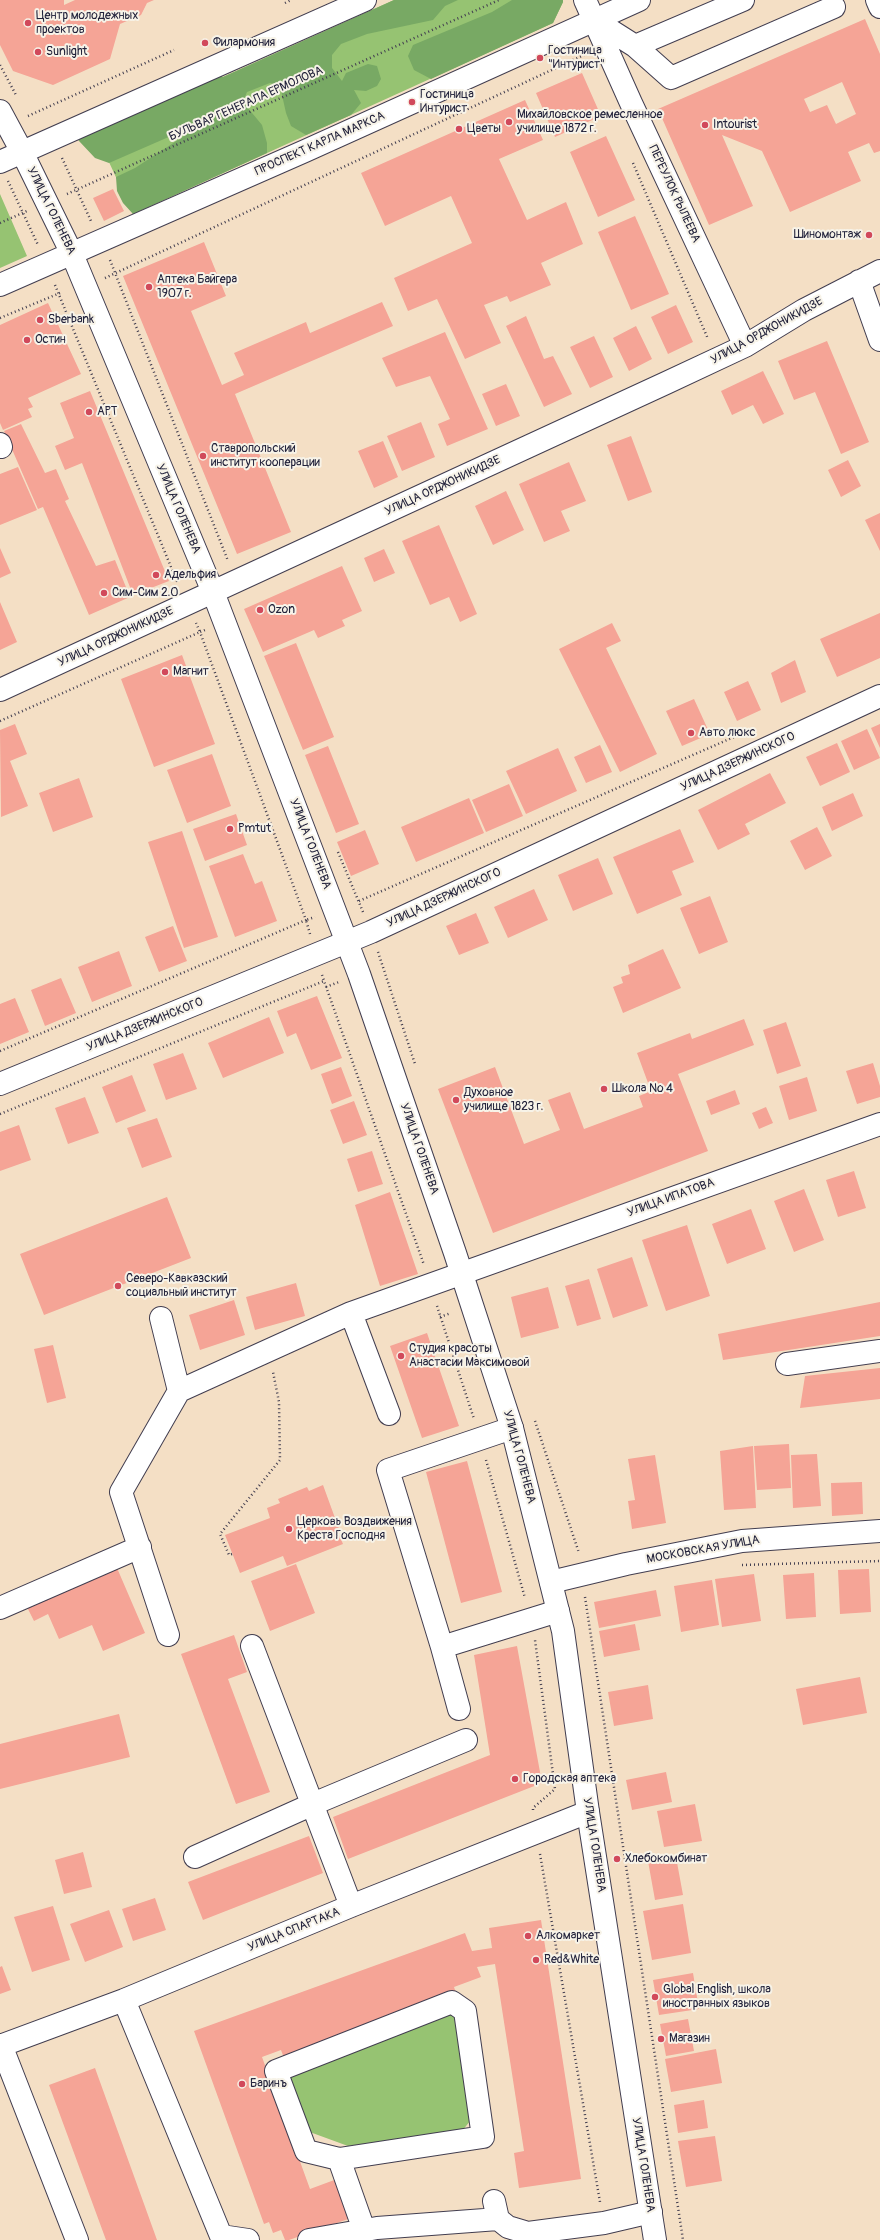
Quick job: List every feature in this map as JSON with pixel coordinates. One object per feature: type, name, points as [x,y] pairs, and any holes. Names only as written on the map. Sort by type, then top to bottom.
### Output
[{"type":"street","points":[[3,169],[22,152],[365,0]]},
{"type":"street","name":"ПРОСПЕКТ КАРЛА МАРКСА","points":[[0,285],[305,151],[589,10],[639,0]]},
{"type":"street","points":[[635,46],[743,0]]},
{"type":"street","points":[[877,0],[880,7]]},
{"type":"street","points":[[589,10],[635,46],[671,78],[834,7]]},
{"type":"street","name":"ПЕРЕУЛОК РЫЛЕЕВА","points":[[589,10],[745,346]]},
{"type":"street","name":"УЛИЦА ГОЛЕНЕВА","points":[[4,118],[72,254],[211,586],[348,942],[462,1273],[512,1428],[564,1631],[588,1812],[655,2240]]},
{"type":"street","name":"УЛИЦА ОРДЖОНИКИДЗЕ","points":[[0,690],[183,595],[211,586],[745,346],[804,310],[880,271]]},
{"type":"street","points":[[859,281],[880,340]]},
{"type":"street","name":"УЛИЦА ДЗЕРЖИНСКОГО","points":[[0,1084],[348,942],[880,696]]},
{"type":"street","name":"УЛИЦА ИПАТОВА","points":[[179,1391],[264,1351],[351,1313],[880,1124]]},
{"type":"street","points":[[351,1313],[389,1414]]},
{"type":"street","points":[[161,1318],[179,1391],[121,1492],[168,1635]]},
{"type":"street","points":[[788,1364],[880,1351]]},
{"type":"street","points":[[458,1710],[442,1647],[388,1470],[512,1428]]},
{"type":"street","name":"МОСКОВСКАЯ УЛИЦА","points":[[551,1582],[626,1564],[742,1541],[880,1531]]},
{"type":"street","points":[[0,1608],[140,1547]]},
{"type":"street","points":[[442,1647],[558,1610]]},
{"type":"street","points":[[252,1646],[351,1906]]},
{"type":"street","points":[[195,1857],[313,1804],[466,1740]]},
{"type":"street","name":"УЛИЦА СПАРТАКА","points":[[1,2046],[124,2000],[351,1906],[588,1812]]},
{"type":"street","points":[[124,2000],[221,2236],[248,2240]]},
{"type":"street","points":[[452,2002],[465,2011],[483,2137],[339,2159],[306,2152],[276,2071],[452,2002]]},
{"type":"street","points":[[1,2046],[77,2240]]},
{"type":"street","points":[[339,2159],[364,2230]]},
{"type":"street","points":[[309,2240],[496,2210],[508,2227],[528,2233],[604,2223],[650,2212]]},
{"type":"path","points":[[285,2],[290,0]]},
{"type":"path","name":"БУЛЬВАР ГЕНЕРАЛА ЕРМОЛОВА","points":[[0,223],[499,0]]},
{"type":"path","points":[[99,281],[606,46]]},
{"type":"path","points":[[4,118],[28,116],[174,50]]},
{"type":"path","points":[[586,54],[589,62]]},
{"type":"path","points":[[0,65],[17,97]]},
{"type":"path","points":[[24,110],[28,116]]},
{"type":"path","points":[[61,156],[93,224]]},
{"type":"path","points":[[630,157],[709,339],[702,343]]},
{"type":"path","points":[[3,169],[40,250]]},
{"type":"path","points":[[0,1051],[306,920],[200,632],[183,595],[54,281]]},
{"type":"path","points":[[0,318],[59,292],[66,293]]},
{"type":"path","points":[[172,589],[183,595],[211,586]]},
{"type":"path","points":[[0,721],[200,632],[225,624]]},
{"type":"path","points":[[359,901],[754,728]]},
{"type":"path","points":[[0,1114],[324,981]]},
{"type":"path","points":[[232,1554],[229,1555],[220,1534],[280,1460],[279,1402],[276,1380],[264,1351]]},
{"type":"path","points":[[736,1566],[880,1561]]},
{"type":"path","points":[[535,1637],[555,1789],[533,1808],[604,2223]]},
{"type":"green space","points":[[394,0],[563,0],[563,2],[553,23],[133,214],[96,134]]},
{"type":"green space","points":[[394,0],[458,0],[445,6],[433,20],[367,34],[341,44],[332,55],[332,68],[342,81],[346,73],[368,64],[377,66],[381,79],[377,86],[366,91],[354,90],[361,103],[351,115],[306,135],[291,126],[286,113],[280,86],[270,83],[247,92],[243,102],[262,125],[267,143],[267,153],[133,214],[123,203],[117,191],[116,177],[135,168],[198,127],[187,129],[109,163],[95,158],[79,141],[75,133],[216,73],[223,77]]},
{"type":"green space","points":[[512,0],[563,0],[563,2],[553,23],[431,79],[414,70],[408,56],[413,45],[492,12]]},
{"type":"green space","points":[[0,194],[27,256],[0,268]]},
{"type":"green space","points":[[447,2011],[457,2016],[475,2115],[462,2131],[348,2146],[307,2131],[286,2076]]},
{"type":"building","points":[[0,0],[64,0],[64,5],[75,0],[154,0],[147,3],[141,15],[120,24],[110,59],[53,85],[13,71],[0,45]]},
{"type":"building","name":"Intourist","points":[[865,19],[880,54],[880,151],[874,153],[869,143],[848,152],[861,181],[790,212],[762,151],[722,135],[753,206],[709,225],[658,109]],"holes":[[[842,82],[856,114],[836,124],[827,105],[810,112],[804,99]]]},
{"type":"building","points":[[582,73],[601,116],[555,137],[536,93]]},
{"type":"building","points":[[525,100],[543,140],[499,159],[527,220],[566,202],[583,244],[541,263],[551,285],[510,302],[507,296],[484,305],[501,343],[465,359],[437,299],[408,311],[394,278],[472,243],[451,196],[385,226],[361,173]]},
{"type":"building","points":[[606,136],[635,200],[598,217],[570,152]]},
{"type":"building","points":[[113,189],[124,211],[104,221],[93,198]]},
{"type":"building","points":[[635,216],[669,294],[631,310],[598,232]]},
{"type":"building","points":[[204,242],[226,296],[191,311],[222,385],[244,375],[234,353],[306,322],[310,333],[382,302],[393,326],[235,394],[291,532],[237,554],[123,276]]},
{"type":"building","points":[[48,303],[81,374],[28,398],[33,407],[28,409],[32,417],[3,430],[0,423],[0,325]]},
{"type":"building","points":[[676,305],[693,342],[668,354],[651,317]]},
{"type":"building","points":[[526,316],[544,359],[553,356],[572,394],[544,407],[506,326]]},
{"type":"building","points":[[636,326],[652,359],[629,371],[613,338]]},
{"type":"building","points":[[445,332],[488,429],[447,446],[438,424],[450,419],[430,376],[396,387],[382,358]]},
{"type":"building","points":[[594,336],[613,377],[590,388],[570,347]]},
{"type":"building","points":[[827,341],[869,442],[841,454],[815,392],[794,400],[778,361]]},
{"type":"building","points":[[763,371],[784,414],[763,424],[753,405],[732,415],[721,391]]},
{"type":"building","points":[[506,384],[520,416],[496,426],[482,394]]},
{"type":"building","points":[[90,391],[169,581],[133,595],[82,463],[65,470],[55,446],[74,438],[60,403]]},
{"type":"building","points":[[421,422],[435,457],[402,471],[387,436]]},
{"type":"building","points":[[21,424],[45,473],[56,469],[69,499],[65,501],[96,566],[115,560],[130,597],[89,615],[43,507],[38,509],[4,431]]},
{"type":"building","points":[[631,436],[652,492],[628,501],[607,445]]},
{"type":"building","points":[[383,441],[398,477],[374,488],[358,451]]},
{"type":"building","points":[[848,460],[861,486],[841,497],[828,470]]},
{"type":"building","points":[[569,462],[586,501],[561,511],[570,531],[544,542],[519,484]]},
{"type":"building","points":[[18,467],[37,510],[0,525],[0,474]]},
{"type":"building","points":[[506,491],[524,530],[493,545],[475,506]]},
{"type":"building","points":[[880,513],[880,551],[865,520]]},
{"type":"building","points":[[439,525],[477,614],[460,622],[449,597],[430,605],[402,541]]},
{"type":"building","points":[[0,548],[11,573],[0,578]]},
{"type":"building","points":[[384,549],[395,573],[374,582],[364,558]]},
{"type":"building","points":[[342,566],[362,611],[342,620],[345,626],[318,638],[314,630],[263,652],[244,609]]},
{"type":"building","points":[[0,602],[17,642],[0,650]]},
{"type":"building","points":[[880,613],[880,658],[837,677],[820,639]]},
{"type":"building","points":[[612,623],[621,641],[606,648],[657,754],[620,772],[559,649]]},
{"type":"building","points":[[296,643],[334,737],[303,750],[264,656]]},
{"type":"building","points":[[182,655],[215,744],[154,767],[121,679]]},
{"type":"building","points":[[795,660],[806,692],[781,703],[771,673]]},
{"type":"building","points":[[748,681],[761,710],[737,721],[724,692]]},
{"type":"building","points":[[694,699],[710,734],[682,746],[666,711]]},
{"type":"building","points":[[15,724],[27,754],[10,761],[28,806],[1,817],[0,730]]},
{"type":"building","points":[[880,724],[880,748],[871,728]]},
{"type":"building","points":[[867,729],[880,758],[854,770],[841,741]]},
{"type":"building","points":[[837,743],[850,772],[820,786],[806,757]]},
{"type":"building","points":[[600,745],[612,772],[586,783],[574,757]]},
{"type":"building","points":[[328,746],[359,824],[336,833],[305,755]]},
{"type":"building","points":[[558,748],[577,791],[526,814],[506,771]]},
{"type":"building","points":[[212,754],[231,806],[187,823],[167,770]]},
{"type":"building","points":[[770,773],[786,803],[745,824],[750,834],[718,850],[698,810]]},
{"type":"building","points":[[79,778],[93,817],[53,832],[39,793]]},
{"type":"building","points":[[509,784],[523,816],[486,832],[472,800]]},
{"type":"building","points":[[853,793],[863,816],[832,831],[822,807]]},
{"type":"building","points":[[469,798],[484,833],[416,862],[401,827]]},
{"type":"building","points":[[236,814],[247,845],[205,861],[193,829]]},
{"type":"building","points":[[817,827],[832,856],[805,870],[790,841]]},
{"type":"building","points":[[680,829],[694,862],[672,871],[682,895],[637,914],[613,857]]},
{"type":"building","points":[[365,830],[379,864],[351,876],[337,842]]},
{"type":"building","points":[[182,831],[218,937],[184,948],[148,842]]},
{"type":"building","points":[[243,854],[255,884],[262,881],[277,921],[235,937],[209,866]]},
{"type":"building","points":[[598,858],[613,894],[573,911],[558,875]]},
{"type":"building","points":[[534,889],[548,920],[508,938],[494,907]]},
{"type":"building","points":[[710,896],[728,942],[699,954],[680,908]]},
{"type":"building","points":[[476,913],[489,943],[459,955],[446,926]]},
{"type":"building","points":[[173,926],[187,961],[159,972],[145,937]]},
{"type":"building","points":[[663,949],[681,988],[623,1013],[613,987],[623,983],[621,977],[630,974],[628,965]]},
{"type":"building","points":[[119,951],[132,986],[92,1002],[78,967]]},
{"type":"building","points":[[61,978],[76,1013],[45,1026],[31,990]]},
{"type":"building","points":[[317,996],[342,1058],[311,1070],[296,1033],[287,1037],[277,1011]]},
{"type":"building","points":[[15,998],[29,1032],[0,1044],[0,1004]]},
{"type":"building","points":[[269,1017],[284,1053],[223,1078],[208,1043]]},
{"type":"building","points":[[744,1019],[754,1045],[678,1074],[708,1151],[493,1233],[438,1089],[495,1067],[524,1144],[560,1130],[548,1100],[570,1092],[584,1129],[643,1107],[639,1096],[651,1091],[637,1053],[690,1033],[692,1039]]},
{"type":"building","points":[[786,1022],[801,1066],[777,1074],[763,1030]]},
{"type":"building","points":[[183,1053],[197,1089],[166,1100],[153,1064]]},
{"type":"building","points":[[873,1063],[880,1086],[880,1097],[857,1104],[846,1071]]},
{"type":"building","points":[[341,1067],[352,1096],[332,1104],[321,1074]]},
{"type":"building","points":[[132,1075],[146,1111],[116,1123],[102,1087]]},
{"type":"building","points":[[807,1077],[817,1111],[789,1120],[779,1086]]},
{"type":"building","points":[[735,1090],[740,1104],[711,1115],[706,1101]]},
{"type":"building","points":[[85,1097],[99,1133],[68,1144],[55,1108]]},
{"type":"building","points":[[354,1101],[367,1135],[343,1144],[330,1110]]},
{"type":"building","points":[[766,1107],[773,1123],[759,1129],[752,1113]]},
{"type":"building","points":[[157,1118],[172,1157],[142,1168],[127,1128]]},
{"type":"building","points":[[19,1125],[31,1160],[0,1171],[0,1132]]},
{"type":"building","points":[[372,1151],[383,1184],[358,1192],[347,1159]]},
{"type":"building","points":[[854,1171],[866,1208],[838,1217],[826,1180]]},
{"type":"building","points":[[804,1189],[824,1240],[794,1252],[774,1201]]},
{"type":"building","points":[[390,1192],[418,1274],[380,1286],[355,1205]]},
{"type":"building","name":"Северо-Кавказский социальный институт","points":[[167,1197],[191,1258],[44,1315],[20,1254]]},
{"type":"building","points":[[751,1209],[766,1249],[727,1264],[712,1224]]},
{"type":"building","points":[[687,1225],[710,1296],[666,1311],[642,1240]]},
{"type":"building","points":[[632,1257],[648,1306],[613,1318],[597,1269]]},
{"type":"building","points":[[589,1279],[601,1319],[577,1326],[565,1286]]},
{"type":"building","points":[[296,1283],[305,1316],[255,1330],[246,1297]]},
{"type":"building","points":[[548,1287],[559,1328],[521,1338],[511,1297]]},
{"type":"building","points":[[234,1300],[245,1335],[200,1350],[189,1315]]},
{"type":"building","points":[[880,1302],[880,1336],[723,1360],[718,1334]]},
{"type":"building","points":[[427,1333],[459,1426],[422,1438],[390,1346]]},
{"type":"building","points":[[53,1345],[66,1398],[47,1403],[34,1349]]},
{"type":"building","points":[[880,1368],[880,1399],[800,1408],[805,1376]]},
{"type":"building","points":[[789,1444],[791,1488],[757,1490],[754,1446]]},
{"type":"building","points":[[753,1446],[756,1508],[724,1510],[720,1451]]},
{"type":"building","points":[[817,1454],[821,1506],[793,1508],[791,1455]]},
{"type":"building","points":[[655,1455],[666,1523],[632,1529],[628,1501],[635,1500],[628,1459]]},
{"type":"building","points":[[467,1461],[502,1592],[461,1603],[426,1472]]},
{"type":"building","points":[[862,1482],[863,1514],[832,1516],[831,1483]]},
{"type":"building","name":"Церковь Воздвижения Креста Господня","points":[[323,1485],[343,1544],[287,1566],[283,1556],[240,1573],[225,1535],[270,1518],[267,1508],[280,1503],[278,1499],[307,1487],[309,1491]]},
{"type":"building","points":[[296,1564],[315,1613],[270,1631],[251,1581]]},
{"type":"building","points":[[117,1568],[145,1633],[103,1651],[92,1625],[59,1639],[48,1614],[34,1621],[27,1607]]},
{"type":"building","points":[[869,1569],[871,1612],[840,1614],[838,1570]]},
{"type":"building","points":[[814,1573],[816,1617],[786,1619],[783,1575]]},
{"type":"building","points":[[754,1574],[761,1621],[722,1627],[715,1579]]},
{"type":"building","points":[[712,1580],[719,1625],[681,1632],[674,1586]]},
{"type":"building","points":[[656,1590],[661,1616],[599,1628],[594,1602]]},
{"type":"building","points":[[635,1624],[640,1650],[604,1657],[599,1631]]},
{"type":"building","points":[[234,1635],[247,1672],[228,1679],[270,1792],[236,1804],[181,1654]]},
{"type":"building","points":[[517,1646],[542,1783],[348,1859],[333,1817],[490,1755],[474,1655]]},
{"type":"building","points":[[860,1677],[867,1713],[803,1725],[796,1689]]},
{"type":"building","points":[[648,1685],[653,1719],[614,1726],[608,1692]]},
{"type":"building","points":[[119,1714],[130,1757],[0,1789],[0,1744]]},
{"type":"building","points":[[666,1772],[672,1802],[632,1810],[626,1780]]},
{"type":"building","points":[[695,1804],[702,1841],[664,1847],[657,1811]]},
{"type":"building","points":[[309,1836],[323,1873],[203,1920],[188,1882]]},
{"type":"building","points":[[83,1852],[92,1887],[64,1894],[55,1860]]},
{"type":"building","points":[[676,1857],[683,1895],[655,1900],[648,1861]]},
{"type":"building","points":[[155,1898],[166,1930],[133,1941],[122,1909]]},
{"type":"building","points":[[683,1904],[691,1953],[652,1960],[643,1911]]},
{"type":"building","points":[[53,1906],[70,1960],[32,1972],[14,1917]]},
{"type":"building","points":[[109,1910],[123,1947],[85,1962],[70,1924]]},
{"type":"building","name":"Баринъ","points":[[541,1920],[581,2179],[519,2188],[514,2153],[524,2151],[495,1964],[477,1967],[481,1977],[454,1987],[457,1996],[284,2058],[281,2050],[262,2057],[310,2189],[337,2179],[351,2218],[289,2240],[285,2240],[281,2230],[273,2233],[269,2222],[264,2224],[194,2031],[465,1933],[472,1951],[492,1948],[489,1928]]},
{"type":"building","points":[[2,1966],[11,1990],[0,1994],[0,1967]]},
{"type":"building","points":[[693,1973],[699,2009],[659,2015],[653,1980]]},
{"type":"building","points":[[688,2019],[694,2051],[666,2056],[660,2024]]},
{"type":"building","points":[[716,2049],[722,2083],[671,2092],[665,2059]]},
{"type":"building","points":[[95,2068],[157,2240],[106,2240],[49,2085]]},
{"type":"building","points":[[704,2100],[708,2128],[678,2133],[674,2105]]},
{"type":"building","points":[[715,2136],[722,2181],[686,2187],[678,2141]]},
{"type":"place","name":"Центр молодежных проектов","points":[[28,23]]},
{"type":"place","name":"Филармония","points":[[205,43]]},
{"type":"place","name":"Sunlight","points":[[38,52]]},
{"type":"place","name":"Гостиница \"Интурист\"","points":[[540,58]]},
{"type":"place","name":"Гостиница Интурист","points":[[412,102]]},
{"type":"place","name":"Михайловское ремесленное училище 1872 г.","points":[[509,122]]},
{"type":"place","name":"Intourist","points":[[705,125]]},
{"type":"place","name":"Цветы","points":[[459,129]]},
{"type":"place","name":"Шиномонтаж","points":[[869,235]]},
{"type":"place","name":"Аптека Байгера 1907 г.","points":[[149,287]]},
{"type":"place","name":"Sberbank","points":[[40,320]]},
{"type":"place","name":"Остин","points":[[27,340]]},
{"type":"place","name":"АРТ","points":[[89,412]]},
{"type":"place","name":"Ставропольский институт кооперации","points":[[203,456]]},
{"type":"place","name":"Адельфия","points":[[156,575]]},
{"type":"place","name":"Сим-Сим 2.0","points":[[104,593]]},
{"type":"place","name":"Ozon","points":[[260,610]]},
{"type":"place","name":"Магнит","points":[[165,672]]},
{"type":"place","name":"Авто люкс","points":[[691,733]]},
{"type":"place","name":"Pmtut","points":[[230,829]]},
{"type":"place","name":"Школа № 4","points":[[604,1089]]},
{"type":"place","name":"Духовное училище 1823 г.","points":[[456,1100]]},
{"type":"place","name":"Северо-Кавказский социальный институт","points":[[118,1286]]},
{"type":"place","name":"Студия красоты Анастасии Максимовой","points":[[401,1356]]},
{"type":"place","name":"Церковь Воздвижения Креста Господня","points":[[289,1529]]},
{"type":"place","name":"Городская аптека","points":[[515,1779]]},
{"type":"place","name":"Хлебокомбинат","points":[[617,1859]]},
{"type":"place","name":"Алкомаркет","points":[[528,1936]]},
{"type":"place","name":"Red&White","points":[[536,1960]]},
{"type":"place","name":"Global English, школа иностранных языков","points":[[655,1997]]},
{"type":"place","name":"Магазин","points":[[661,2039]]},
{"type":"place","name":"Баринъ","points":[[242,2084]]}]
